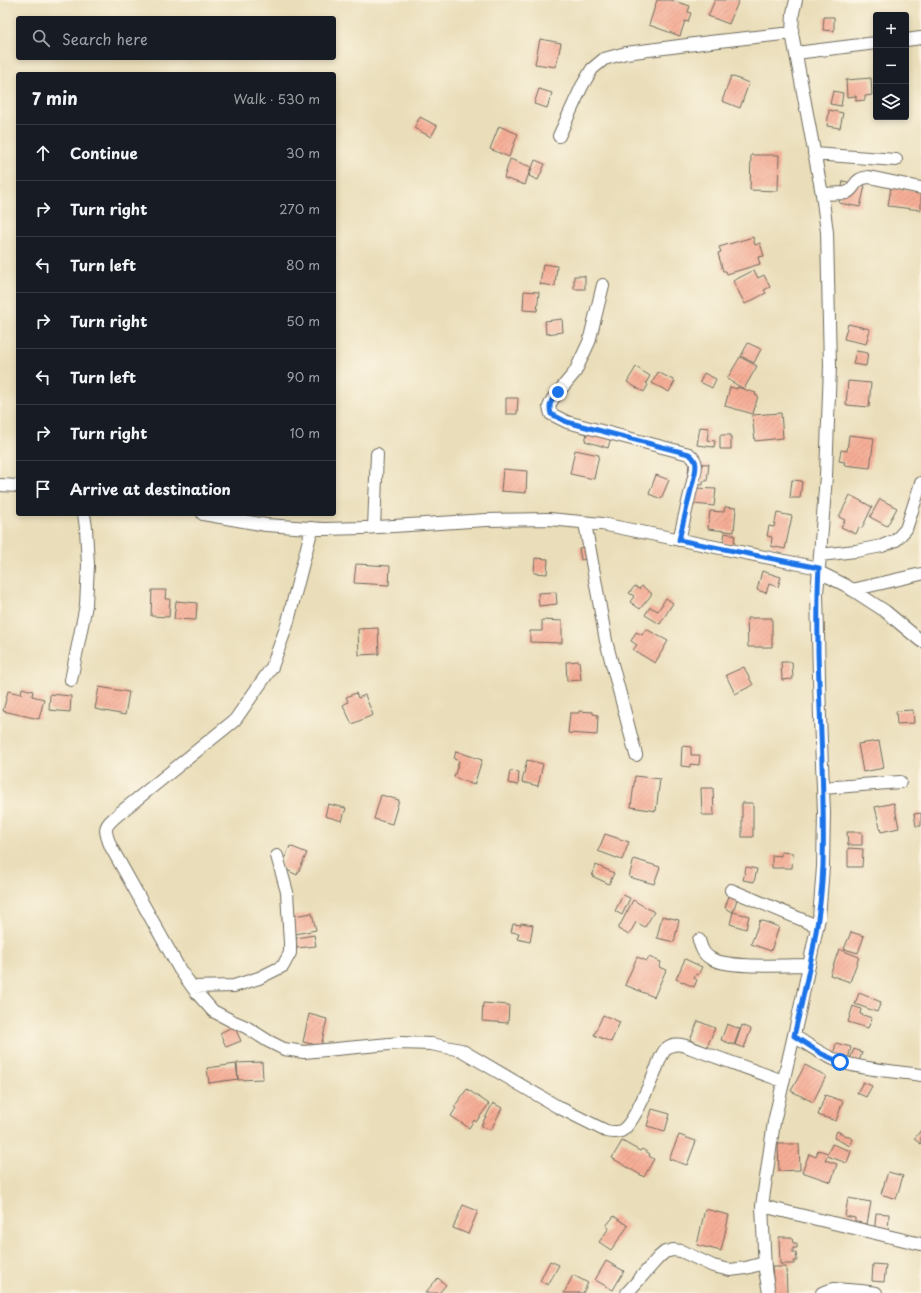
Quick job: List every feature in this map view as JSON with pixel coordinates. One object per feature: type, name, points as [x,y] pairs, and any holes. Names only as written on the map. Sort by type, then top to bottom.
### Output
[{"type":"street","points":[[769,1293],[764,1263],[762,1206],[774,1122],[817,926],[823,867],[823,788],[817,594],[826,476],[830,366],[827,232],[822,194],[792,33],[793,13],[796,0]]},
{"type":"street","points":[[559,136],[582,86],[592,69],[604,59],[626,52],[792,33]]},
{"type":"street","points":[[909,40],[921,38]]},
{"type":"street","points":[[796,53],[873,43]]},
{"type":"street","points":[[814,154],[896,160]]},
{"type":"street","points":[[822,194],[846,193],[856,181],[861,178],[868,177],[921,188]]},
{"type":"street","points":[[603,285],[590,342],[574,372],[552,400],[549,407],[551,414],[567,422],[689,454],[695,458],[695,473],[679,540]]},
{"type":"street","points":[[374,527],[377,454]]},
{"type":"street","points":[[820,554],[856,552],[882,546],[896,540],[906,529],[921,483]]},
{"type":"street","points":[[0,485],[16,486]]},
{"type":"street","points":[[70,680],[86,605],[88,565],[84,516]]},
{"type":"street","points":[[214,516],[266,525],[312,528],[374,527],[486,520],[549,519],[602,524],[819,570],[885,611],[921,641]]},
{"type":"street","points":[[585,523],[606,641],[636,755]]},
{"type":"street","points":[[312,528],[287,626],[272,667],[235,720],[110,822],[106,828],[106,834],[111,846],[180,970],[193,988],[213,1011],[232,1022],[246,1027],[284,1049],[304,1052],[400,1043],[431,1044],[461,1050],[558,1107],[606,1132],[614,1133],[622,1131],[628,1125],[642,1103],[661,1056],[666,1048],[671,1046],[680,1044],[783,1081]]},
{"type":"street","points":[[852,590],[921,574]]},
{"type":"street","points":[[823,788],[900,782]]},
{"type":"street","points":[[193,988],[234,986],[259,978],[283,966],[290,953],[290,943],[287,892],[277,856]]},
{"type":"street","points":[[731,890],[817,926]]},
{"type":"street","points":[[699,940],[703,952],[710,958],[722,962],[745,965],[809,965]]},
{"type":"street","points":[[794,1036],[822,1054],[840,1062],[921,1075]]},
{"type":"street","points":[[762,1206],[921,1244]]},
{"type":"street","points":[[627,1293],[659,1257],[665,1252],[672,1250],[681,1251],[713,1266],[730,1270],[746,1268],[764,1263]]},
{"type":"street","points":[[822,1293],[834,1289],[876,1293]]},
{"type":"building","points":[[657,0],[671,0],[690,6],[688,12],[691,13],[688,22],[685,21],[680,36],[649,25]]},
{"type":"building","points":[[715,0],[739,0],[729,24],[708,16]]},
{"type":"building","points":[[824,17],[834,17],[834,31],[823,30]]},
{"type":"building","points":[[540,39],[561,43],[556,67],[535,64]]},
{"type":"building","points":[[731,76],[749,83],[740,108],[722,101]]},
{"type":"building","points":[[871,78],[872,95],[865,96],[865,100],[856,101],[856,96],[847,97],[846,80]]},
{"type":"building","points":[[539,89],[552,93],[547,108],[534,104]]},
{"type":"building","points":[[833,91],[843,93],[841,106],[830,104]]},
{"type":"building","points":[[829,110],[843,113],[840,128],[827,126]]},
{"type":"building","points":[[420,117],[437,126],[431,137],[414,128]]},
{"type":"building","points":[[499,126],[518,134],[509,157],[490,149]]},
{"type":"building","points":[[751,155],[779,155],[778,191],[750,190]]},
{"type":"building","points":[[510,159],[531,167],[525,185],[504,178]]},
{"type":"building","points":[[535,160],[545,164],[538,180],[529,176]]},
{"type":"building","points":[[843,181],[865,186],[860,207],[839,203]]},
{"type":"building","points":[[891,187],[921,191],[921,210],[888,206]]},
{"type":"building","points":[[753,237],[755,245],[760,243],[764,256],[758,257],[760,264],[727,274],[726,271],[723,271],[718,253],[721,252],[719,247]]},
{"type":"building","points":[[543,264],[557,266],[555,286],[540,284]]},
{"type":"building","points":[[754,270],[758,278],[764,275],[770,287],[764,290],[766,293],[745,304],[733,281]]},
{"type":"building","points":[[574,276],[585,276],[585,289],[574,289]]},
{"type":"building","points":[[524,291],[539,292],[537,311],[523,310]]},
{"type":"building","points":[[562,319],[563,332],[546,334],[545,321]]},
{"type":"building","points":[[848,324],[870,329],[866,344],[844,339]]},
{"type":"building","points":[[748,343],[761,349],[754,363],[741,356]]},
{"type":"building","points":[[856,351],[868,353],[866,366],[853,364]]},
{"type":"building","points":[[740,357],[757,366],[744,389],[727,379]]},
{"type":"building","points":[[636,367],[650,376],[646,383],[648,385],[644,392],[627,382]]},
{"type":"building","points":[[658,372],[675,381],[669,392],[652,383]]},
{"type":"building","points":[[704,373],[716,379],[712,388],[700,382]]},
{"type":"building","points":[[848,381],[871,383],[869,407],[846,405]]},
{"type":"building","points":[[730,387],[737,389],[737,387],[756,393],[755,395],[758,396],[753,414],[725,406]]},
{"type":"building","points":[[506,398],[518,398],[517,414],[506,414]]},
{"type":"building","points":[[781,413],[783,438],[755,441],[752,415]]},
{"type":"building","points":[[700,427],[709,428],[707,440],[715,441],[714,447],[697,445]]},
{"type":"building","points":[[588,430],[611,437],[608,448],[585,441]]},
{"type":"building","points":[[720,435],[731,435],[731,449],[720,449]]},
{"type":"building","points":[[849,435],[874,438],[870,468],[844,465],[845,462],[839,461],[841,450],[847,451]]},
{"type":"building","points":[[575,450],[599,455],[594,479],[570,474]]},
{"type":"building","points":[[689,463],[709,464],[707,481],[703,481],[703,485],[687,484]]},
{"type":"building","points":[[503,469],[527,471],[526,493],[501,491]]},
{"type":"building","points":[[656,475],[669,480],[661,499],[649,494]]},
{"type":"building","points":[[792,480],[802,481],[800,498],[790,498]]},
{"type":"building","points":[[695,488],[716,489],[714,506],[694,504]]},
{"type":"building","points":[[850,495],[872,507],[862,528],[859,527],[856,534],[841,527],[845,520],[839,517]]},
{"type":"building","points":[[880,499],[897,508],[887,526],[870,517]]},
{"type":"building","points":[[725,507],[736,508],[734,532],[708,529],[710,511],[724,512]]},
{"type":"building","points":[[777,513],[792,516],[785,549],[771,546],[772,537],[767,536],[769,526],[774,527]]},
{"type":"building","points":[[725,533],[735,535],[734,544],[723,543]]},
{"type":"building","points":[[595,545],[597,557],[581,560],[579,548]]},
{"type":"building","points":[[535,558],[548,559],[547,574],[534,573]]},
{"type":"building","points":[[356,564],[390,566],[389,585],[354,583]]},
{"type":"building","points":[[762,571],[781,577],[778,587],[769,584],[766,593],[757,590]]},
{"type":"building","points":[[635,586],[639,589],[642,586],[652,594],[640,609],[630,602],[634,596],[629,593]]},
{"type":"building","points":[[152,590],[166,590],[165,599],[170,599],[169,617],[151,616]]},
{"type":"building","points":[[556,592],[557,604],[539,606],[538,593]]},
{"type":"building","points":[[666,598],[673,603],[660,624],[645,615],[650,607],[658,611]]},
{"type":"building","points":[[176,601],[197,603],[196,620],[174,619]]},
{"type":"building","points":[[747,618],[772,618],[772,647],[748,647]]},
{"type":"building","points":[[542,620],[562,621],[562,643],[530,642],[530,631],[542,631]]},
{"type":"building","points":[[378,628],[379,654],[359,655],[358,629]]},
{"type":"building","points":[[646,629],[668,641],[655,663],[633,650],[637,645],[631,641],[636,632],[642,635]]},
{"type":"building","points":[[579,661],[581,680],[567,681],[566,662]]},
{"type":"building","points":[[781,662],[792,662],[793,679],[782,680]]},
{"type":"building","points":[[744,667],[753,685],[735,694],[726,675]]},
{"type":"building","points":[[99,687],[129,692],[125,715],[95,709]]},
{"type":"building","points":[[22,688],[33,691],[32,696],[44,699],[39,719],[3,711],[8,691],[21,694]]},
{"type":"building","points":[[356,693],[358,698],[365,695],[373,715],[352,724],[343,705],[348,702],[346,697]]},
{"type":"building","points":[[50,694],[71,696],[70,712],[49,710]]},
{"type":"building","points":[[913,710],[914,723],[897,724],[896,711]]},
{"type":"building","points":[[579,711],[593,712],[593,714],[598,715],[597,735],[568,733],[570,713],[579,713]]},
{"type":"building","points":[[879,741],[884,768],[863,772],[858,744]]},
{"type":"building","points":[[682,746],[691,747],[691,755],[700,755],[699,765],[690,764],[690,767],[681,766]]},
{"type":"building","points":[[456,751],[482,760],[474,785],[454,777],[459,761],[454,759]]},
{"type":"building","points":[[527,760],[543,764],[538,786],[522,782]]},
{"type":"building","points":[[510,771],[519,772],[518,785],[508,783]]},
{"type":"building","points":[[635,776],[660,779],[656,811],[631,807]]},
{"type":"building","points":[[701,788],[713,788],[714,815],[702,815]]},
{"type":"building","points":[[381,795],[399,800],[392,824],[374,819]]},
{"type":"building","points":[[742,803],[753,803],[753,837],[742,837]]},
{"type":"building","points":[[894,803],[899,828],[881,832],[875,807]]},
{"type":"building","points":[[328,804],[346,808],[342,821],[325,816]]},
{"type":"building","points":[[921,813],[921,826],[916,826],[914,814]]},
{"type":"building","points":[[847,832],[862,832],[862,845],[848,845]]},
{"type":"building","points":[[605,834],[629,842],[622,860],[598,851]]},
{"type":"building","points":[[290,846],[307,853],[297,875],[281,867]]},
{"type":"building","points":[[848,848],[863,849],[862,867],[848,867]]},
{"type":"building","points":[[781,852],[793,853],[792,868],[772,868],[772,855],[781,856]]},
{"type":"building","points":[[634,859],[660,867],[654,884],[629,877]]},
{"type":"building","points":[[596,865],[614,873],[609,884],[592,876]]},
{"type":"building","points":[[746,867],[757,869],[754,882],[743,880]]},
{"type":"building","points":[[730,893],[738,896],[733,912],[725,908]]},
{"type":"building","points":[[623,895],[630,898],[622,915],[615,911]]},
{"type":"building","points":[[633,900],[654,912],[645,927],[636,922],[629,935],[618,929]]},
{"type":"building","points":[[733,912],[749,916],[746,929],[730,924]]},
{"type":"building","points":[[312,913],[316,930],[285,936],[282,918]]},
{"type":"building","points":[[662,916],[679,920],[674,942],[657,938]]},
{"type":"building","points":[[760,920],[779,927],[771,951],[751,944]]},
{"type":"building","points":[[521,923],[533,925],[530,942],[517,939],[519,933],[511,932],[513,924],[521,925]]},
{"type":"building","points":[[851,932],[864,936],[858,953],[844,949]]},
{"type":"building","points":[[314,935],[316,946],[297,948],[296,938]]},
{"type":"building","points":[[839,949],[859,957],[850,982],[830,975]]},
{"type":"building","points":[[637,957],[647,961],[649,957],[661,962],[659,967],[666,970],[654,997],[625,985]]},
{"type":"building","points":[[685,959],[702,967],[698,975],[696,974],[694,978],[697,980],[694,987],[676,979]]},
{"type":"building","points":[[859,993],[881,1002],[877,1012],[855,1004]]},
{"type":"building","points":[[483,1003],[509,1005],[508,1023],[482,1021]]},
{"type":"building","points":[[853,1006],[861,1009],[860,1014],[872,1018],[868,1028],[848,1022]]},
{"type":"building","points":[[309,1014],[327,1019],[321,1046],[303,1042]]},
{"type":"building","points":[[603,1015],[620,1022],[611,1042],[594,1035]]},
{"type":"building","points":[[698,1021],[715,1028],[707,1047],[690,1040]]},
{"type":"building","points":[[727,1024],[740,1029],[734,1045],[721,1040]]},
{"type":"building","points":[[742,1025],[751,1029],[744,1048],[735,1045]]},
{"type":"building","points":[[234,1026],[241,1041],[226,1047],[220,1033]]},
{"type":"building","points":[[836,1043],[851,1047],[848,1060],[833,1056]]},
{"type":"building","points":[[854,1049],[862,1052],[859,1062],[850,1059]]},
{"type":"building","points":[[262,1062],[263,1079],[238,1080],[237,1063]]},
{"type":"building","points":[[236,1064],[238,1079],[209,1083],[207,1068]]},
{"type":"building","points":[[805,1065],[826,1076],[813,1102],[791,1091]]},
{"type":"building","points":[[863,1082],[872,1086],[866,1097],[857,1093]]},
{"type":"building","points":[[467,1089],[489,1104],[476,1122],[474,1120],[469,1128],[451,1116],[456,1108],[454,1107]]},
{"type":"building","points":[[825,1095],[843,1101],[836,1121],[818,1115]]},
{"type":"building","points":[[493,1103],[502,1108],[491,1130],[481,1126]]},
{"type":"building","points":[[652,1109],[670,1114],[665,1131],[647,1126]]},
{"type":"building","points":[[921,1130],[921,1144],[914,1139]]},
{"type":"building","points":[[837,1131],[853,1139],[850,1146],[834,1138]]},
{"type":"building","points":[[679,1135],[696,1141],[687,1165],[669,1159]]},
{"type":"building","points":[[622,1141],[640,1151],[642,1149],[650,1154],[649,1156],[654,1159],[644,1177],[612,1158]]},
{"type":"building","points":[[778,1144],[799,1144],[800,1170],[779,1171]]},
{"type":"building","points":[[832,1144],[851,1151],[847,1163],[827,1156],[825,1160],[837,1164],[831,1182],[802,1172],[809,1154],[816,1157],[818,1150],[828,1153]]},
{"type":"building","points":[[888,1172],[903,1176],[896,1199],[881,1194]]},
{"type":"building","points":[[848,1198],[871,1202],[867,1224],[855,1222],[855,1218],[845,1216]]},
{"type":"building","points":[[463,1205],[478,1211],[468,1234],[453,1228]]},
{"type":"building","points":[[705,1209],[729,1215],[721,1251],[697,1245]]},
{"type":"building","points":[[876,1213],[889,1214],[888,1236],[874,1235]]},
{"type":"building","points":[[614,1216],[628,1226],[611,1250],[599,1242],[609,1228],[606,1226]]},
{"type":"building","points":[[779,1237],[792,1237],[793,1243],[797,1243],[797,1248],[793,1248],[793,1253],[796,1253],[797,1261],[794,1261],[794,1264],[780,1264]]},
{"type":"building","points":[[550,1261],[559,1265],[548,1285],[540,1281]]},
{"type":"building","points":[[606,1261],[624,1271],[613,1290],[595,1280]]},
{"type":"building","points":[[873,1264],[886,1265],[884,1282],[872,1281]]},
{"type":"building","points":[[772,1267],[786,1267],[787,1293],[774,1293]]},
{"type":"building","points":[[573,1275],[588,1283],[583,1293],[564,1293]]},
{"type":"building","points":[[438,1278],[446,1285],[439,1293],[425,1293]]},
{"type":"route","points":[[558,392],[549,407],[551,414],[567,422],[689,454],[695,458],[695,473],[679,540],[819,568],[817,594],[824,812],[823,867],[819,918],[794,1036],[822,1054],[840,1062]]}]
